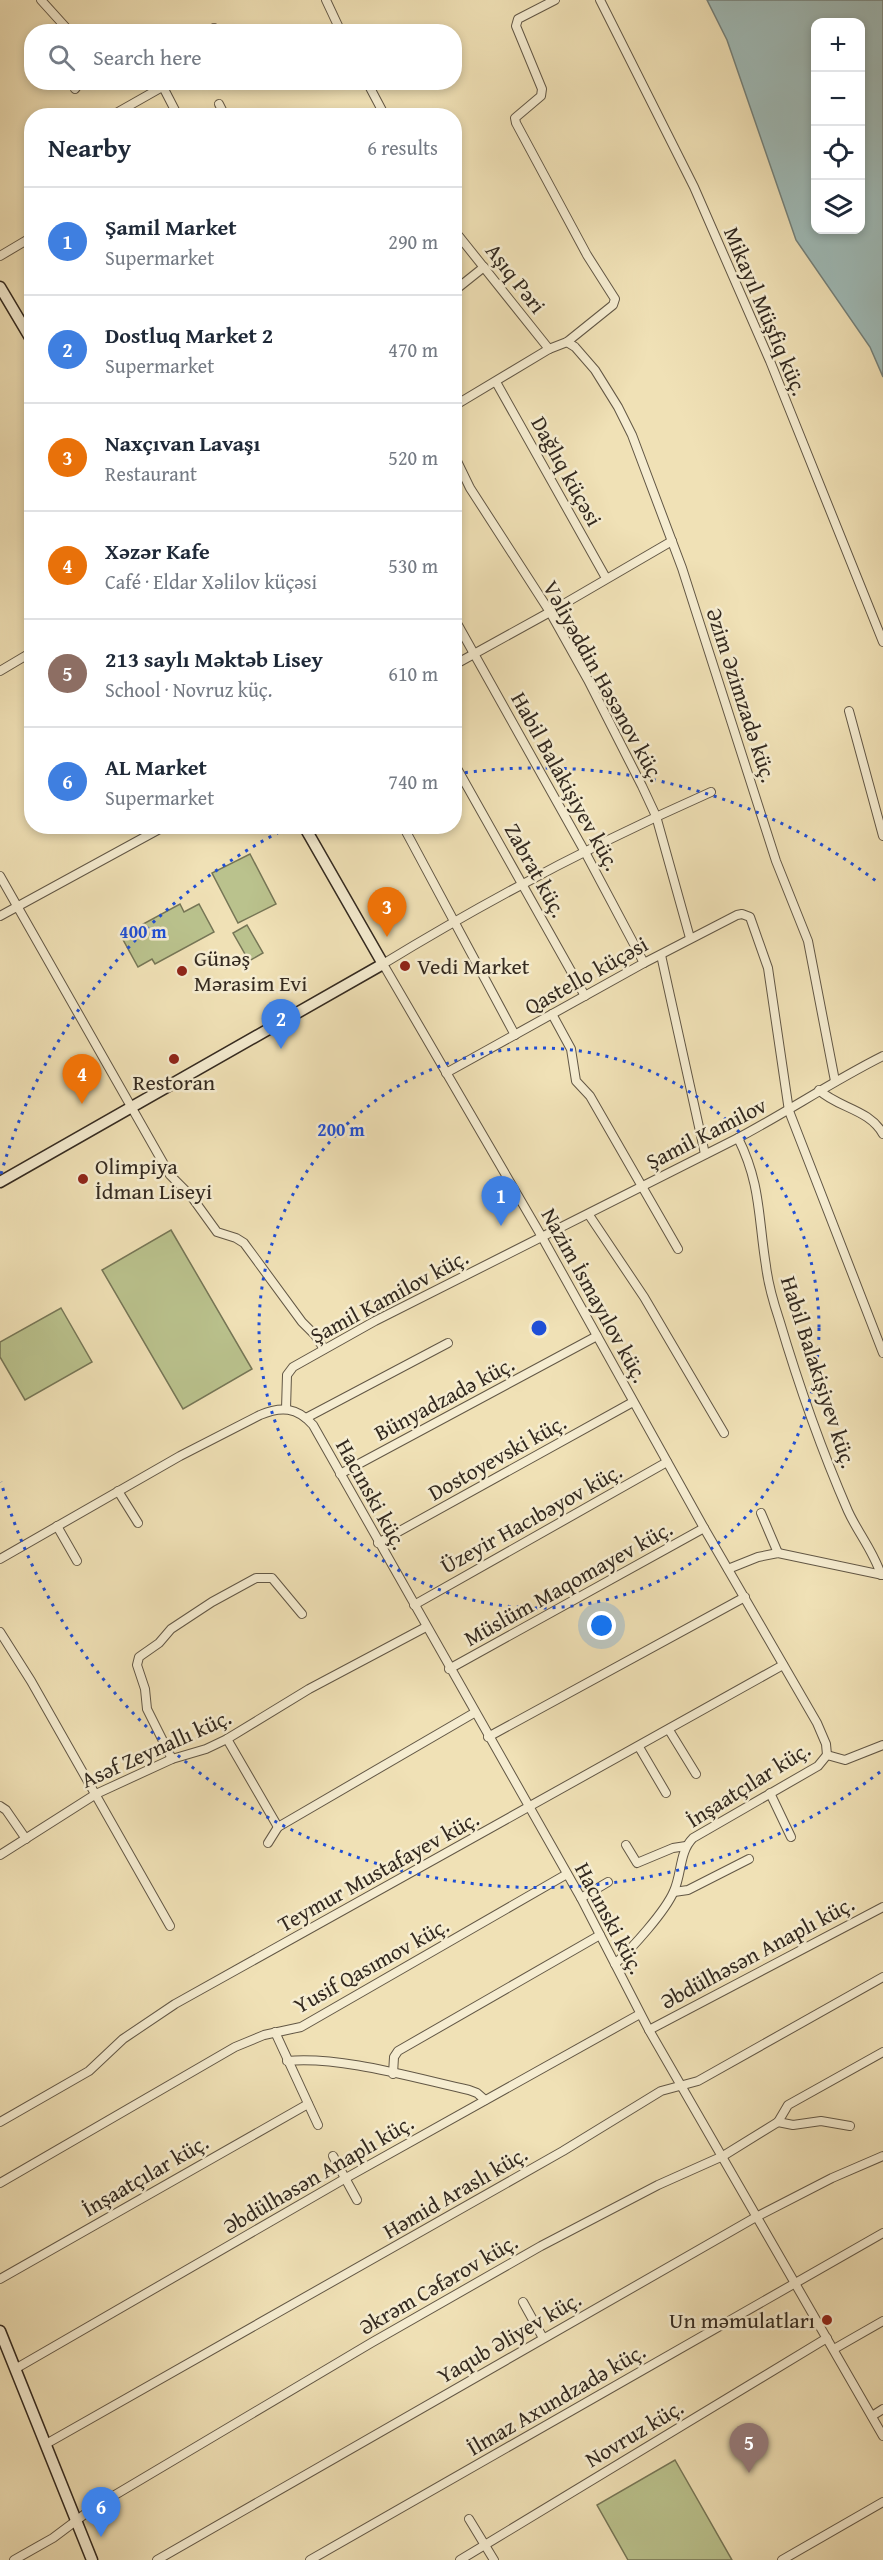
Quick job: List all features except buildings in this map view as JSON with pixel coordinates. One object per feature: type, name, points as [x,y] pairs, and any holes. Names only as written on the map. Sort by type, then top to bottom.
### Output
[{"type":"street","points":[[326,0],[337,24]]},
{"type":"street","points":[[462,401],[549,349],[567,342],[613,305],[615,299],[588,255],[516,123],[515,118],[541,96],[542,89],[516,26],[518,19],[555,0]]},
{"type":"street","name":"Mikayıl Müşfiq küç.","points":[[600,0],[671,140],[722,252],[770,361],[883,642]]},
{"type":"street","points":[[46,1],[64,24]]},
{"type":"street","points":[[125,108],[158,90]]},
{"type":"street","points":[[169,90],[175,108]]},
{"type":"street","points":[[371,90],[382,108]]},
{"type":"street","points":[[219,104],[221,108]]},
{"type":"street","name":"Aşıq Pəri","points":[[462,240],[549,349]]},
{"type":"street","points":[[0,256],[24,242]]},
{"type":"street","points":[[462,285],[484,267]]},
{"type":"street","points":[[0,287],[3,300],[24,330]]},
{"type":"street","name":"Əzim Əzimzadə küç.","points":[[567,342],[575,347],[596,370],[618,407],[632,435],[672,540],[776,861],[808,941],[835,1081]]},
{"type":"street","name":"Dağlıq küçəsi","points":[[496,382],[606,578]]},
{"type":"street","name":"Vəliyəddin Həsənov küç.","points":[[462,472],[470,488],[550,612],[588,680],[656,816],[690,938]]},
{"type":"street","points":[[462,660],[672,540]]},
{"type":"street","name":"Habil Balakişiyev küç.","points":[[462,631],[644,963]]},
{"type":"street","points":[[0,671],[24,657]]},
{"type":"street","points":[[849,711],[883,836]]},
{"type":"street","name":"Zabrat küç.","points":[[462,777],[524,883],[585,996]]},
{"type":"street","points":[[0,1182],[524,883],[656,816],[711,792]]},
{"type":"street","points":[[0,916],[150,834]]},
{"type":"street","name":"Nazim İsmayılov küç.","points":[[309,834],[542,1237],[704,1528],[817,1723],[826,1744],[827,1755]]},
{"type":"street","points":[[407,834],[515,1035]]},
{"type":"street","points":[[0,876],[170,1174],[217,1232],[244,1243],[324,1349]]},
{"type":"street","name":"Qastello küçəsi","points":[[446,1073],[690,938],[737,915],[746,915],[750,917],[768,968],[789,1111]]},
{"type":"street","points":[[661,955],[705,1154]]},
{"type":"street","points":[[552,1014],[571,1049],[576,1081],[590,1096],[678,1249]]},
{"type":"street","name":"Şamil Kamilov","points":[[542,1237],[789,1111],[819,1090],[883,1056]]},
{"type":"street","points":[[819,1090],[829,1099],[864,1114],[878,1126],[883,1134]]},
{"type":"street","points":[[789,1111],[883,1353]]},
{"type":"street","name":"Habil Balakişiyev küç.","points":[[738,1138],[752,1169],[757,1187],[766,1269],[778,1318],[849,1514],[877,1561],[882,1575]]},
{"type":"street","points":[[589,1215],[644,1297],[724,1432]]},
{"type":"street","name":"Şamil Kamilov küç.","points":[[286,1409],[288,1371],[324,1349],[542,1237]]},
{"type":"street","name":"Bünyadzadə küç.","points":[[340,1474],[597,1336]]},
{"type":"street","points":[[0,1559],[220,1434],[272,1410],[295,1411],[306,1418],[448,1343]]},
{"type":"street","name":"Dostoyevski küç.","points":[[378,1543],[633,1402]]},
{"type":"street","name":"Hacınski küç.","points":[[306,1418],[313,1425],[449,1669],[581,1898],[640,2014],[680,2085],[883,2436]]},
{"type":"street","name":"Üzeyir Hacıbəyov küç.","points":[[414,1605],[667,1462]]},
{"type":"street","points":[[118,1491],[138,1523]]},
{"type":"street","points":[[761,1513],[778,1553]]},
{"type":"street","points":[[57,1526],[77,1561]]},
{"type":"street","name":"Müslüm Maqomayev küç.","points":[[449,1669],[704,1528]]},
{"type":"street","points":[[728,1569],[758,1557],[778,1553],[882,1575]]},
{"type":"street","points":[[172,1759],[147,1709],[145,1689],[137,1665],[139,1657],[171,1629],[256,1578],[272,1578],[302,1614]]},
{"type":"street","points":[[488,1737],[745,1597]]},
{"type":"street","name":"Asəf Zeynallı küç.","points":[[0,1856],[96,1794],[172,1759],[206,1749],[227,1739],[309,1689],[426,1627]]},
{"type":"street","points":[[0,1632],[31,1681],[170,1926]]},
{"type":"street","name":"Teymur Mustafayev küç.","points":[[0,2122],[89,2071],[123,2039],[168,2008],[783,1665]]},
{"type":"street","points":[[268,1843],[278,1827],[474,1713]]},
{"type":"street","points":[[669,1730],[696,1774]]},
{"type":"street","points":[[227,1739],[278,1827]]},
{"type":"street","points":[[827,1755],[845,1760],[883,1745]]},
{"type":"street","points":[[639,1747],[666,1793]]},
{"type":"street","name":"İnşaatçılar küç.","points":[[615,1964],[628,1952],[674,1892],[686,1846],[700,1832],[818,1766],[827,1755]]},
{"type":"street","points":[[770,1793],[790,1837]]},
{"type":"street","points":[[0,1806],[6,1810],[26,1839]]},
{"type":"street","points":[[626,1845],[637,1863],[673,1848],[686,1846]]},
{"type":"street","points":[[674,1892],[688,1890],[749,1858]]},
{"type":"street","name":"Yusif Qasımov küç.","points":[[0,2184],[235,2047],[275,2032],[289,2031],[309,2023],[567,1874]]},
{"type":"street","points":[[581,1898],[608,1882]]},
{"type":"street","name":"Əbdülhəsən Anaplı küç.","points":[[649,2030],[883,1907]]},
{"type":"street","points":[[393,2074],[394,2057],[398,2051],[600,1935]]},
{"type":"street","name":"Həmid Araslı küç.","points":[[46,2444],[562,2151],[660,2091],[698,2081],[883,1977]]},
{"type":"street","name":"Əbdülhəsən Anaplı küç.","points":[[15,2369],[346,2178],[640,2014]]},
{"type":"street","points":[[275,2032],[318,2125]]},
{"type":"street","name":"Əkrəm Cəfərov küç.","points":[[14,2560],[53,2538],[93,2508],[351,2355],[541,2246],[658,2184],[723,2156],[778,2122],[788,2105],[883,2052]]},
{"type":"street","points":[[287,2061],[312,2060],[393,2074],[469,2090],[485,2100]]},
{"type":"street","name":"İnşaatçılar küç.","points":[[0,2279],[308,2104]]},
{"type":"street","points":[[778,2122],[793,2126],[821,2121],[850,2126]]},
{"type":"street","points":[[333,2156],[357,2200]]},
{"type":"street","name":"Yaqub Əliyev küç.","points":[[158,2560],[756,2217],[832,2178],[883,2156]]},
{"type":"street","name":"İlmaz Axundzadə küç.","points":[[310,2560],[883,2233]]},
{"type":"street","points":[[523,2302],[543,2338]]},
{"type":"street","points":[[834,2349],[883,2321]]},
{"type":"street","points":[[0,2331],[92,2560]]},
{"type":"street","name":"Novruz küç.","points":[[460,2560],[827,2338]]},
{"type":"street","points":[[872,2416],[883,2409]]},
{"type":"street","points":[[782,2560],[883,2502]]},
{"type":"street","points":[[469,2519],[494,2560]]},
{"type":"green space","points":[[250,854],[276,904],[238,923],[212,873]]},
{"type":"green space","points":[[180,904],[184,912],[199,904],[214,932],[155,964],[152,959],[138,967],[121,936]]},
{"type":"green space","points":[[247,925],[263,953],[249,961],[233,933]]},
{"type":"green space","points":[[171,1230],[252,1369],[183,1409],[102,1270]]},
{"type":"green space","points":[[61,1308],[92,1362],[25,1400],[0,1357],[0,1342]]},
{"type":"green space","points":[[675,2460],[732,2560],[628,2560],[597,2505]]},
{"type":"water","points":[[707,0],[883,0],[883,377],[870,347],[796,240],[727,40]]},
{"type":"place","name":"Naxçıvan Lavaşı","points":[[387,937]]},
{"type":"place","name":"Vedi Market","points":[[405,966]]},
{"type":"place","name":"Günəş Mərasim Evi","points":[[182,971]]},
{"type":"place","name":"Dostluq Market 2","points":[[281,1049]]},
{"type":"place","name":"Restoran","points":[[174,1059]]},
{"type":"place","name":"Xəzər Kafe","points":[[82,1104]]},
{"type":"place","name":"Olimpiya İdman Liseyi","points":[[83,1179]]},
{"type":"place","name":"Şamil Market","points":[[501,1226]]},
{"type":"place","name":"Un məmulatları","points":[[827,2320]]},
{"type":"place","name":"213 saylı Məktəb Lisey","points":[[749,2473]]},
{"type":"place","name":"AL Market","points":[[101,2537]]}]
